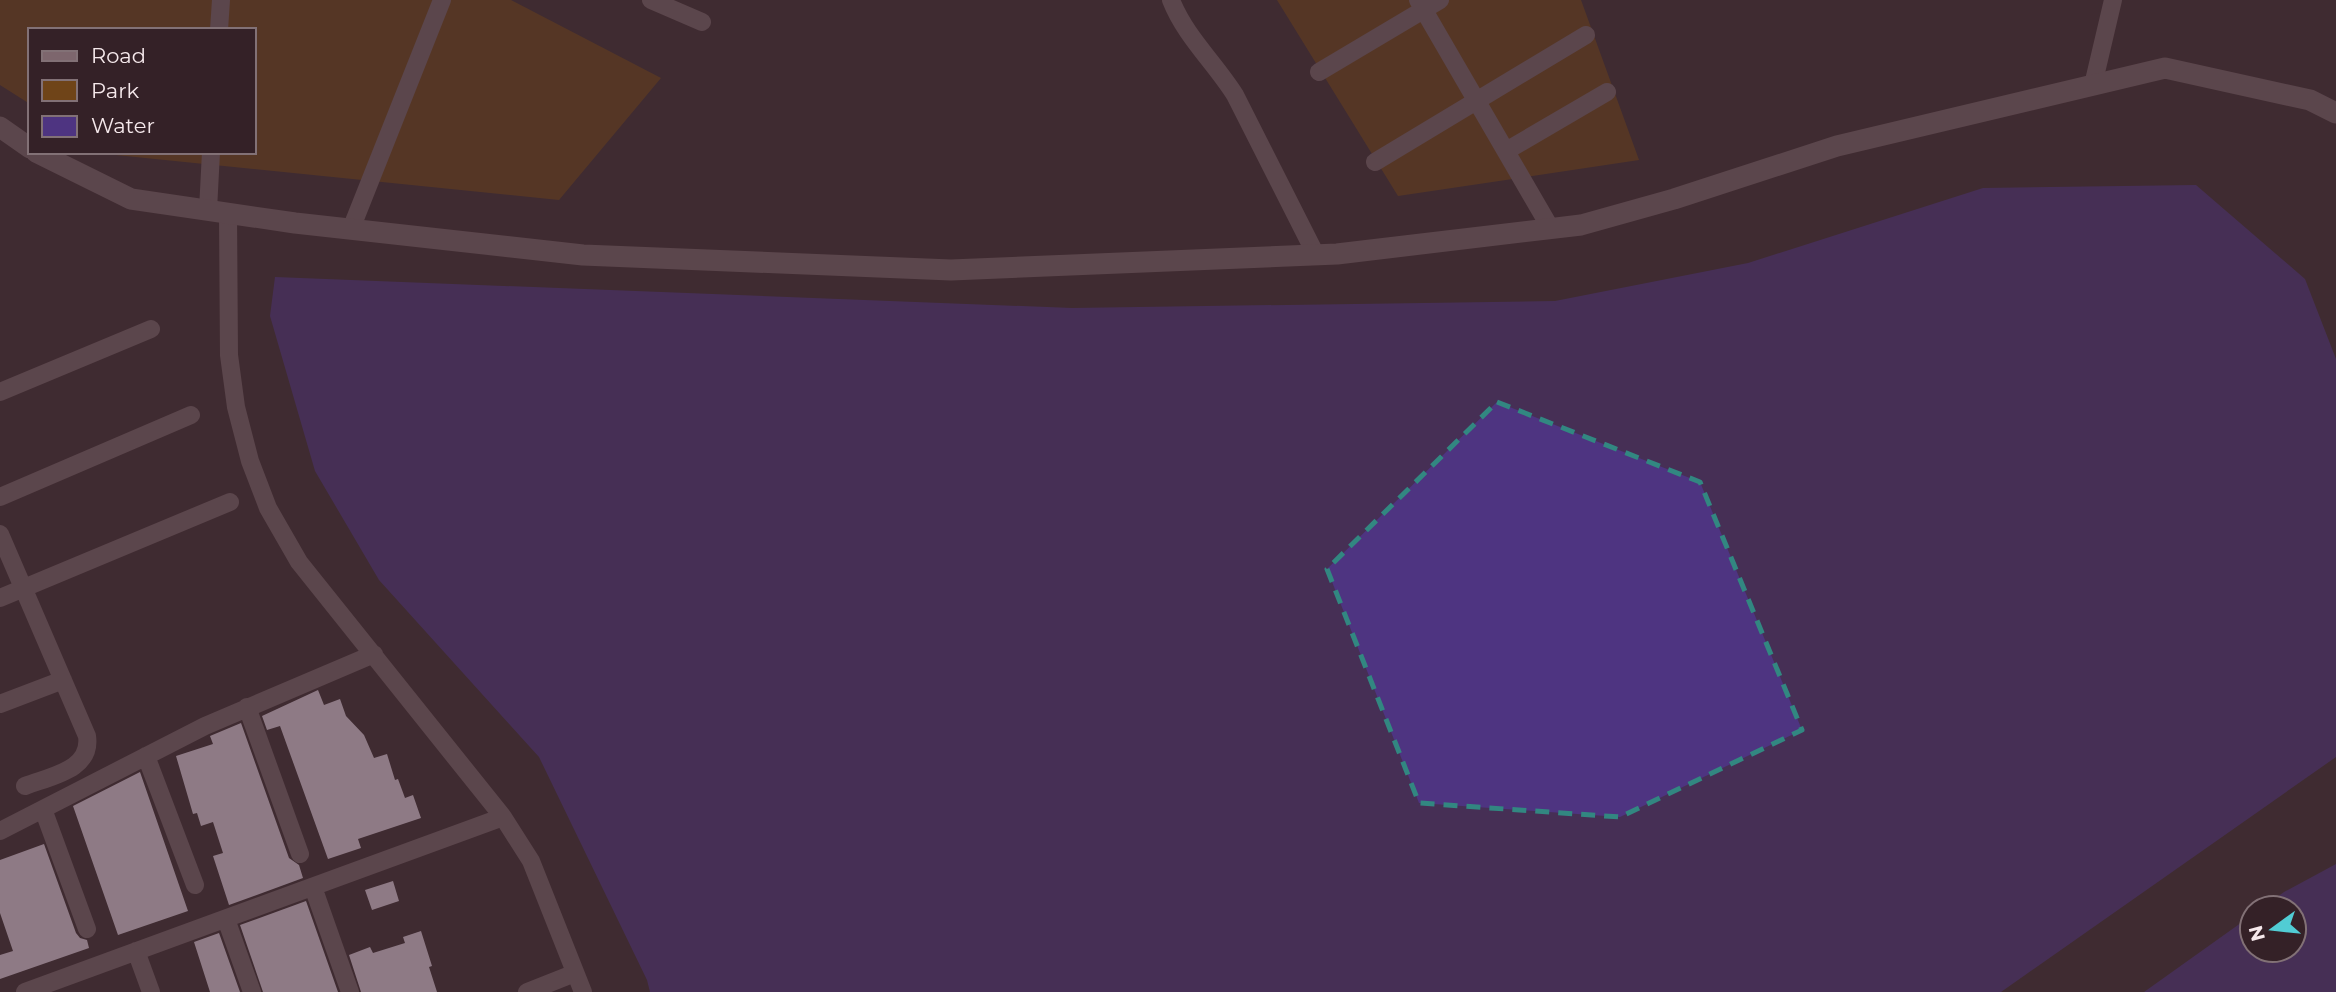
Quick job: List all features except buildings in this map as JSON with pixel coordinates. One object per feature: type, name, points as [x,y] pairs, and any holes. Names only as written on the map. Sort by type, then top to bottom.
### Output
[{"type":"street","points":[[219,28],[221,0]]},
{"type":"street","points":[[351,229],[442,0]]},
{"type":"street","points":[[1171,0],[1194,40],[1235,95],[1316,255]]},
{"type":"street","points":[[1319,72],[1420,5],[1440,0]]},
{"type":"street","points":[[2093,85],[2113,0]]},
{"type":"street","points":[[655,1],[702,22]]},
{"type":"street","points":[[1420,5],[1551,229]]},
{"type":"street","points":[[1375,162],[1586,35]]},
{"type":"street","points":[[40,154],[131,199],[351,229],[583,255],[951,270],[1316,255],[1581,225],[1674,200],[1837,146],[2165,68],[2310,100],[2336,113]]},
{"type":"street","points":[[1506,151],[1607,92]]},
{"type":"street","points":[[0,127],[28,147]]},
{"type":"street","points":[[211,154],[236,407],[250,461],[268,508],[299,562],[503,817],[530,861],[583,992]]},
{"type":"street","points":[[0,393],[151,329]]},
{"type":"street","points":[[0,497],[191,415]]},
{"type":"street","points":[[0,598],[230,502]]},
{"type":"street","points":[[0,534],[87,736],[89,749],[84,759],[76,766],[25,786]]},
{"type":"street","points":[[0,831],[247,707],[374,654]]},
{"type":"street","points":[[0,704],[62,680]]},
{"type":"street","points":[[247,707],[300,854]]},
{"type":"street","points":[[146,756],[195,885]]},
{"type":"street","points":[[43,808],[87,929]]},
{"type":"street","points":[[25,992],[46,988],[136,951],[503,817]]},
{"type":"street","points":[[313,887],[350,992]]},
{"type":"street","points":[[226,919],[252,992]]},
{"type":"street","points":[[136,951],[151,992]]},
{"type":"street","points":[[527,992],[575,973]]},
{"type":"highlighted area","points":[[1497,402],[1700,482],[1802,730],[1620,817],[1419,803],[1327,569]]},
{"type":"green space","points":[[0,0],[511,0],[661,78],[559,200],[106,154],[256,154],[256,28],[28,28],[28,103],[0,85]]},
{"type":"green space","points":[[1277,0],[1581,0],[1639,160],[1398,196]]},
{"type":"water","points":[[2196,185],[2305,279],[2336,359],[2336,757],[2001,992],[650,992],[647,980],[539,757],[379,580],[315,471],[270,316],[275,277],[1072,308],[1555,301],[1748,263],[1983,188]]},
{"type":"water","points":[[2336,864],[2336,992],[2144,992],[2238,925],[2238,964],[2308,964],[2308,894],[2281,894]]}]
